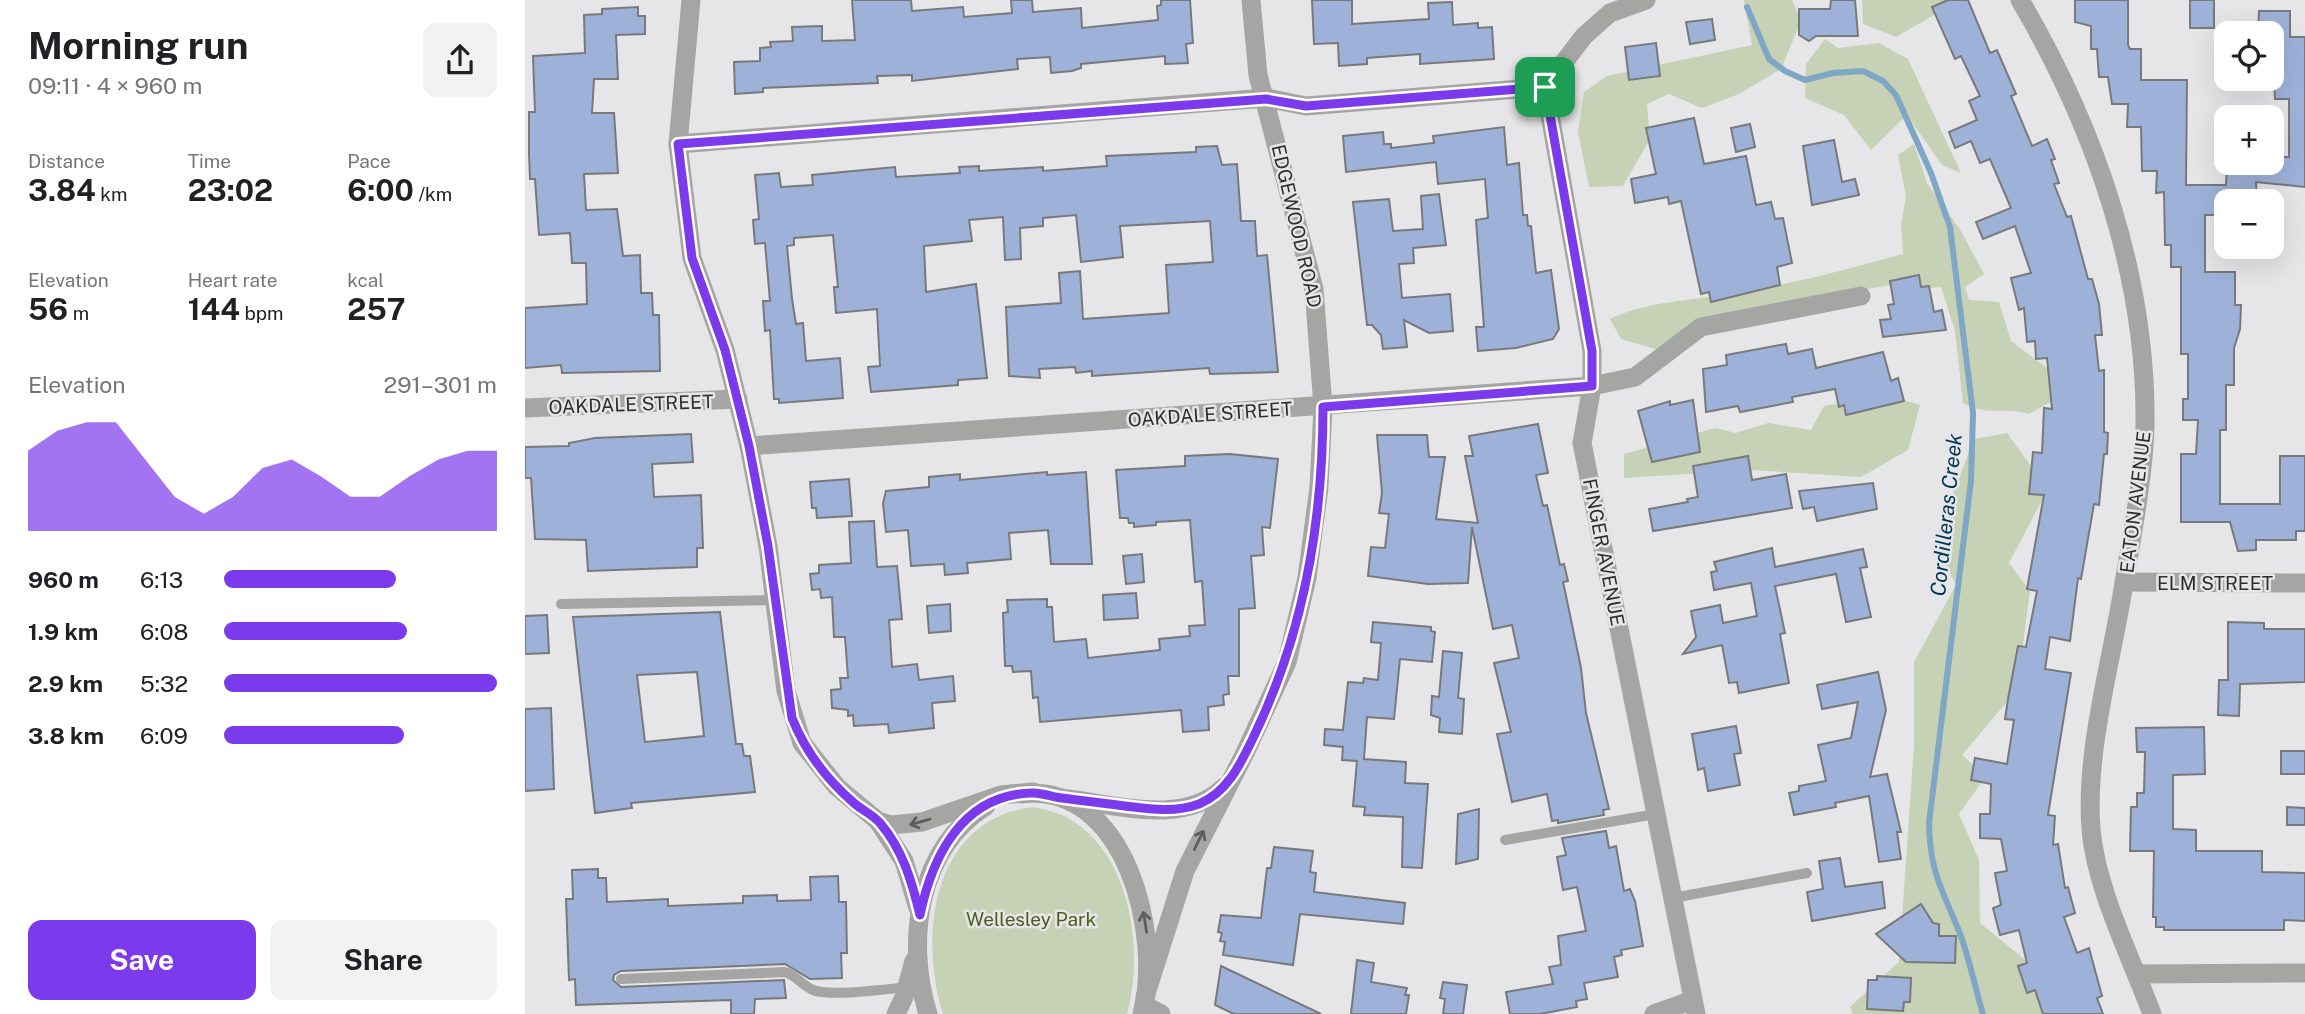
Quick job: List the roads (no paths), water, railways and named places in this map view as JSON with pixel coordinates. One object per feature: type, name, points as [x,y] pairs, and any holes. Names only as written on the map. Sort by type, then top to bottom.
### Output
[{"type":"street","points":[[691,0],[678,144],[692,258],[725,350],[749,446],[775,600],[786,691],[802,743],[837,788],[879,821],[904,862],[920,915]]},
{"type":"street","name":"EDGEWOOD ROAD","points":[[1148,1008],[1185,871],[1268,707],[1287,662],[1299,622],[1318,498],[1323,407],[1314,289],[1258,75],[1251,0]]},
{"type":"street","points":[[678,144],[1266,99],[1306,106],[1545,87],[1584,36],[1610,13],[1646,0]]},
{"type":"street","name":"EATON AVENUE","points":[[2020,0],[2050,52],[2106,189],[2136,299],[2144,362],[2145,429],[2125,582],[2090,779],[2091,830],[2101,876],[2152,1014]]},
{"type":"street","name":"FINGER AVENUE","points":[[1545,87],[1592,351],[1592,386],[1582,443],[1695,1007]]},
{"type":"street","name":"OAKDALE STREET","points":[[749,446],[1592,386],[1635,377],[1701,327],[1861,296]]},
{"type":"street","name":"OAKDALE STREET","points":[[525,408],[738,399]]},
{"type":"street","name":"ELM STREET","points":[[2125,582],[2305,583]]},
{"type":"street","name":"EDGEWOOD ROAD","points":[[1033,792],[1156,810],[1180,808],[1210,798],[1233,775]]},
{"type":"street","points":[[879,821],[904,826],[1001,795],[1033,792]]},
{"type":"street","points":[[896,1014],[914,987],[920,915],[935,863],[948,838],[966,818],[1009,795],[1033,792]]},
{"type":"street","points":[[1058,797],[1082,809],[1101,826],[1129,868],[1145,918],[1148,1008]]},
{"type":"street","points":[[2137,974],[2305,974]]},
{"type":"street","points":[[914,987],[927,1014]]},
{"type":"street","points":[[1654,1014],[1695,1007]]},
{"type":"lane","points":[[561,604],[775,600]]},
{"type":"lane","points":[[1505,840],[1656,814]]},
{"type":"lane","points":[[1673,898],[1807,873]]},
{"type":"lane","points":[[621,979],[785,972],[798,976],[813,990],[846,992],[914,987]]},
{"type":"waterway","name":"Cordilleras Creek","points":[[1747,7],[1769,59],[1785,71],[1805,80],[1833,73],[1863,71],[1883,81],[1896,95],[1931,173],[1950,227],[1973,413],[1971,481],[1929,823],[1934,867],[1963,941],[1983,1014]]},
{"type":"park label","name":"Wellesley Park","points":[[1031,919]]}]
